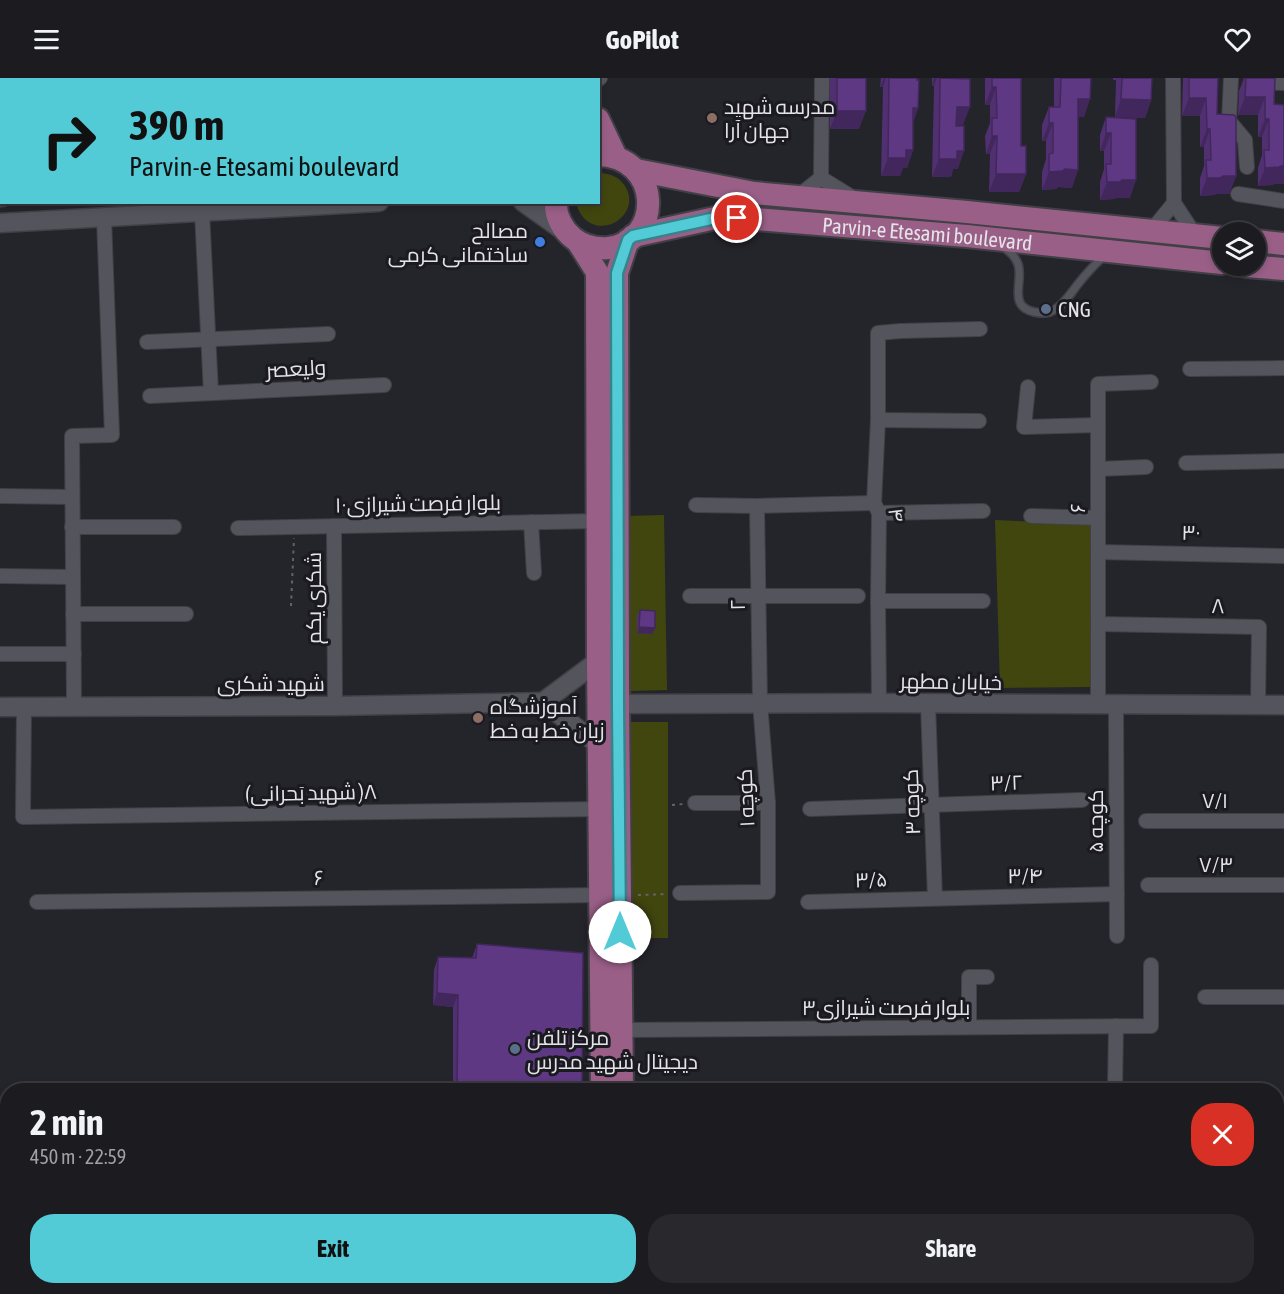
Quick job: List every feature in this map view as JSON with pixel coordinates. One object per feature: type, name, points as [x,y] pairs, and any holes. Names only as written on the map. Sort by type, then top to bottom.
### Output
[{"type":"main road","points":[[600,127],[607,156],[627,162],[636,170],[643,180],[648,204],[646,216],[641,227],[631,238],[617,273],[618,704],[602,1083]]},
{"type":"main road","name":"Parvin-e Etesami boulevard","points":[[636,170],[754,193],[1212,237]]},
{"type":"main road","points":[[556,204],[560,222],[597,272],[597,661],[600,810],[621,1030],[622,1083]]},
{"type":"main road","name":"Parvin-e Etesami boulevard","points":[[573,238],[589,247],[612,247],[631,238],[720,217],[991,238],[1212,262]]},
{"type":"main road","points":[[1266,242],[1284,244]]},
{"type":"main road","points":[[1266,268],[1284,270]]},
{"type":"street","points":[[822,78],[822,178]]},
{"type":"street","points":[[1173,78],[1174,203],[1195,235]]},
{"type":"street","points":[[1231,80],[1229,121],[1245,140],[1247,167]]},
{"type":"street","points":[[1216,81],[1284,83]]},
{"type":"street","points":[[797,197],[822,178]]},
{"type":"street","points":[[822,178],[859,202]]},
{"type":"street","points":[[1238,194],[1284,201]]},
{"type":"street","points":[[1152,231],[1174,203]]},
{"type":"street","points":[[0,223],[344,204]]},
{"type":"street","points":[[526,204],[573,238]]},
{"type":"street","points":[[202,212],[211,393]]},
{"type":"street","points":[[74,706],[72,436],[112,435],[104,218]]},
{"type":"street","name":"۴","points":[[879,703],[876,508],[878,333],[980,329]]},
{"type":"street","name":"ولیعصر","points":[[147,342],[328,334]]},
{"type":"street","points":[[1190,369],[1284,368]]},
{"type":"street","name":"۶","points":[[1107,705],[1098,624],[1098,384],[1151,382]]},
{"type":"street","name":"ولیعصر","points":[[150,396],[384,385]]},
{"type":"street","points":[[1028,387],[1024,427],[1098,425]]},
{"type":"street","points":[[878,420],[979,422]]},
{"type":"street","points":[[1186,463],[1284,461]]},
{"type":"street","points":[[1098,469],[1146,467]]},
{"type":"street","points":[[0,496],[72,497]]},
{"type":"street","points":[[696,505],[983,512]]},
{"type":"street","name":"۲","points":[[757,506],[760,703]]},
{"type":"street","points":[[1031,516],[1098,518]]},
{"type":"street","name":"بلوار فرصت شیرازی۱۰","points":[[238,528],[598,521]]},
{"type":"street","points":[[531,522],[534,573]]},
{"type":"street","name":"شکری یکم","points":[[334,526],[334,706]]},
{"type":"street","points":[[72,527],[174,527]]},
{"type":"street","name":"۳۰","points":[[1098,552],[1284,556]]},
{"type":"street","points":[[0,576],[73,577]]},
{"type":"street","points":[[690,596],[858,596]]},
{"type":"street","points":[[878,601],[983,601]]},
{"type":"street","points":[[73,614],[186,614]]},
{"type":"street","name":"۸","points":[[1098,624],[1259,627],[1258,705]]},
{"type":"street","points":[[0,654],[74,654]]},
{"type":"street","points":[[597,661],[543,702],[599,745]]},
{"type":"street","name":"شهید شکری","points":[[0,707],[334,706],[543,702]]},
{"type":"street","name":"کوچه ۱","points":[[680,893],[768,892],[768,803],[760,703]]},
{"type":"street","name":"خیابان مطهر","points":[[618,704],[1284,705]]},
{"type":"street","name":"کوچه ۳","points":[[928,704],[935,898]]},
{"type":"street","name":"کوچه ۵","points":[[1107,705],[1117,894],[1117,936]]},
{"type":"street","name":"(شهید بَحرانی )۸","points":[[24,706],[23,817],[600,810]]},
{"type":"street","name":"۳/۲","points":[[810,809],[1082,800]]},
{"type":"street","points":[[695,803],[768,803]]},
{"type":"street","name":"۷/۱","points":[[1146,821],[1284,821]]},
{"type":"street","name":"۷/۳","points":[[1148,885],[1284,885]]},
{"type":"street","name":"۳/۴","points":[[935,898],[1117,894]]},
{"type":"street","name":"۶","points":[[37,902],[610,896]]},
{"type":"street","name":"۳/۵","points":[[808,902],[935,898]]},
{"type":"street","name":"۳بلوار فرصت شیرازی","points":[[621,1030],[1151,1026],[1151,964]]},
{"type":"street","points":[[969,1027],[969,977],[987,977]]},
{"type":"street","points":[[1205,998],[1284,997]]},
{"type":"street","points":[[1115,1083],[1116,1026]]},
{"type":"lane","points":[[991,238],[1013,254],[1019,267],[1019,302],[1025,309],[1041,313],[1051,312],[1067,299],[1090,270],[1110,251]]},
{"type":"path","points":[[291,606],[294,527]]},
{"type":"path","points":[[610,896],[680,893]]},
{"type":"green space","points":[[600,174],[611,175],[620,180],[629,198],[628,208],[622,217],[602,226],[592,224],[583,217],[576,204],[600,204]]},
{"type":"green space","points":[[664,515],[667,690],[629,691],[626,516]]},
{"type":"green space","points":[[995,520],[1091,524],[1090,687],[1000,688]]},
{"type":"green space","points":[[625,722],[668,722],[668,938],[625,938]]},
{"type":"building","points":[[837,78],[866,78],[866,111],[837,111]]},
{"type":"building","points":[[889,78],[917,78],[919,80],[918,108],[913,108],[913,150],[906,150],[906,158],[888,158]]},
{"type":"building","points":[[940,78],[970,79],[970,107],[957,107],[956,126],[964,126],[964,151],[957,151],[957,159],[939,159]]},
{"type":"building","points":[[992,78],[1021,78],[1021,146],[1026,146],[1026,174],[996,174],[997,136],[992,136],[992,118],[997,118],[996,87],[992,87]]},
{"type":"building","points":[[1061,78],[1091,78],[1090,99],[1078,99],[1078,170],[1065,169],[1049,172],[1049,154],[1053,153],[1053,123],[1049,123],[1049,107],[1060,107]]},
{"type":"building","points":[[1122,78],[1152,78],[1151,100],[1121,99]]},
{"type":"building","points":[[1189,78],[1218,78],[1217,114],[1236,117],[1236,176],[1207,178],[1206,160],[1211,160],[1206,98],[1189,98]]},
{"type":"building","points":[[1246,78],[1275,78],[1274,104],[1284,105],[1284,166],[1265,168],[1264,150],[1269,150],[1269,119],[1265,119],[1265,97],[1245,97]]},
{"type":"building","points":[[1106,117],[1136,119],[1136,180],[1107,182],[1106,164],[1111,164],[1111,133],[1106,133]]},
{"type":"building","points":[[640,610],[655,611],[655,628],[639,627]]},
{"type":"building","name":"مرکز تلفن دیجیتال شهید مدرس","points":[[477,944],[583,953],[582,1083],[457,1083],[458,995],[437,993],[438,957],[476,958]]},
{"type":"place","name":"مدرسه شهید جهان آرا","points":[[712,118]]},
{"type":"place","name":"مصالح ساختمانی کرمی","points":[[540,242]]},
{"type":"place","name":"CNG","points":[[1046,309]]},
{"type":"place","name":"آموزشگاه زبان خط به خط","points":[[478,718]]},
{"type":"place","name":"مرکز تلفن دیجیتال شهید مدرس","points":[[515,1049]]},
{"type":"route","points":[[620,932],[617,273],[628,240],[633,236],[720,217],[737,218]]}]
